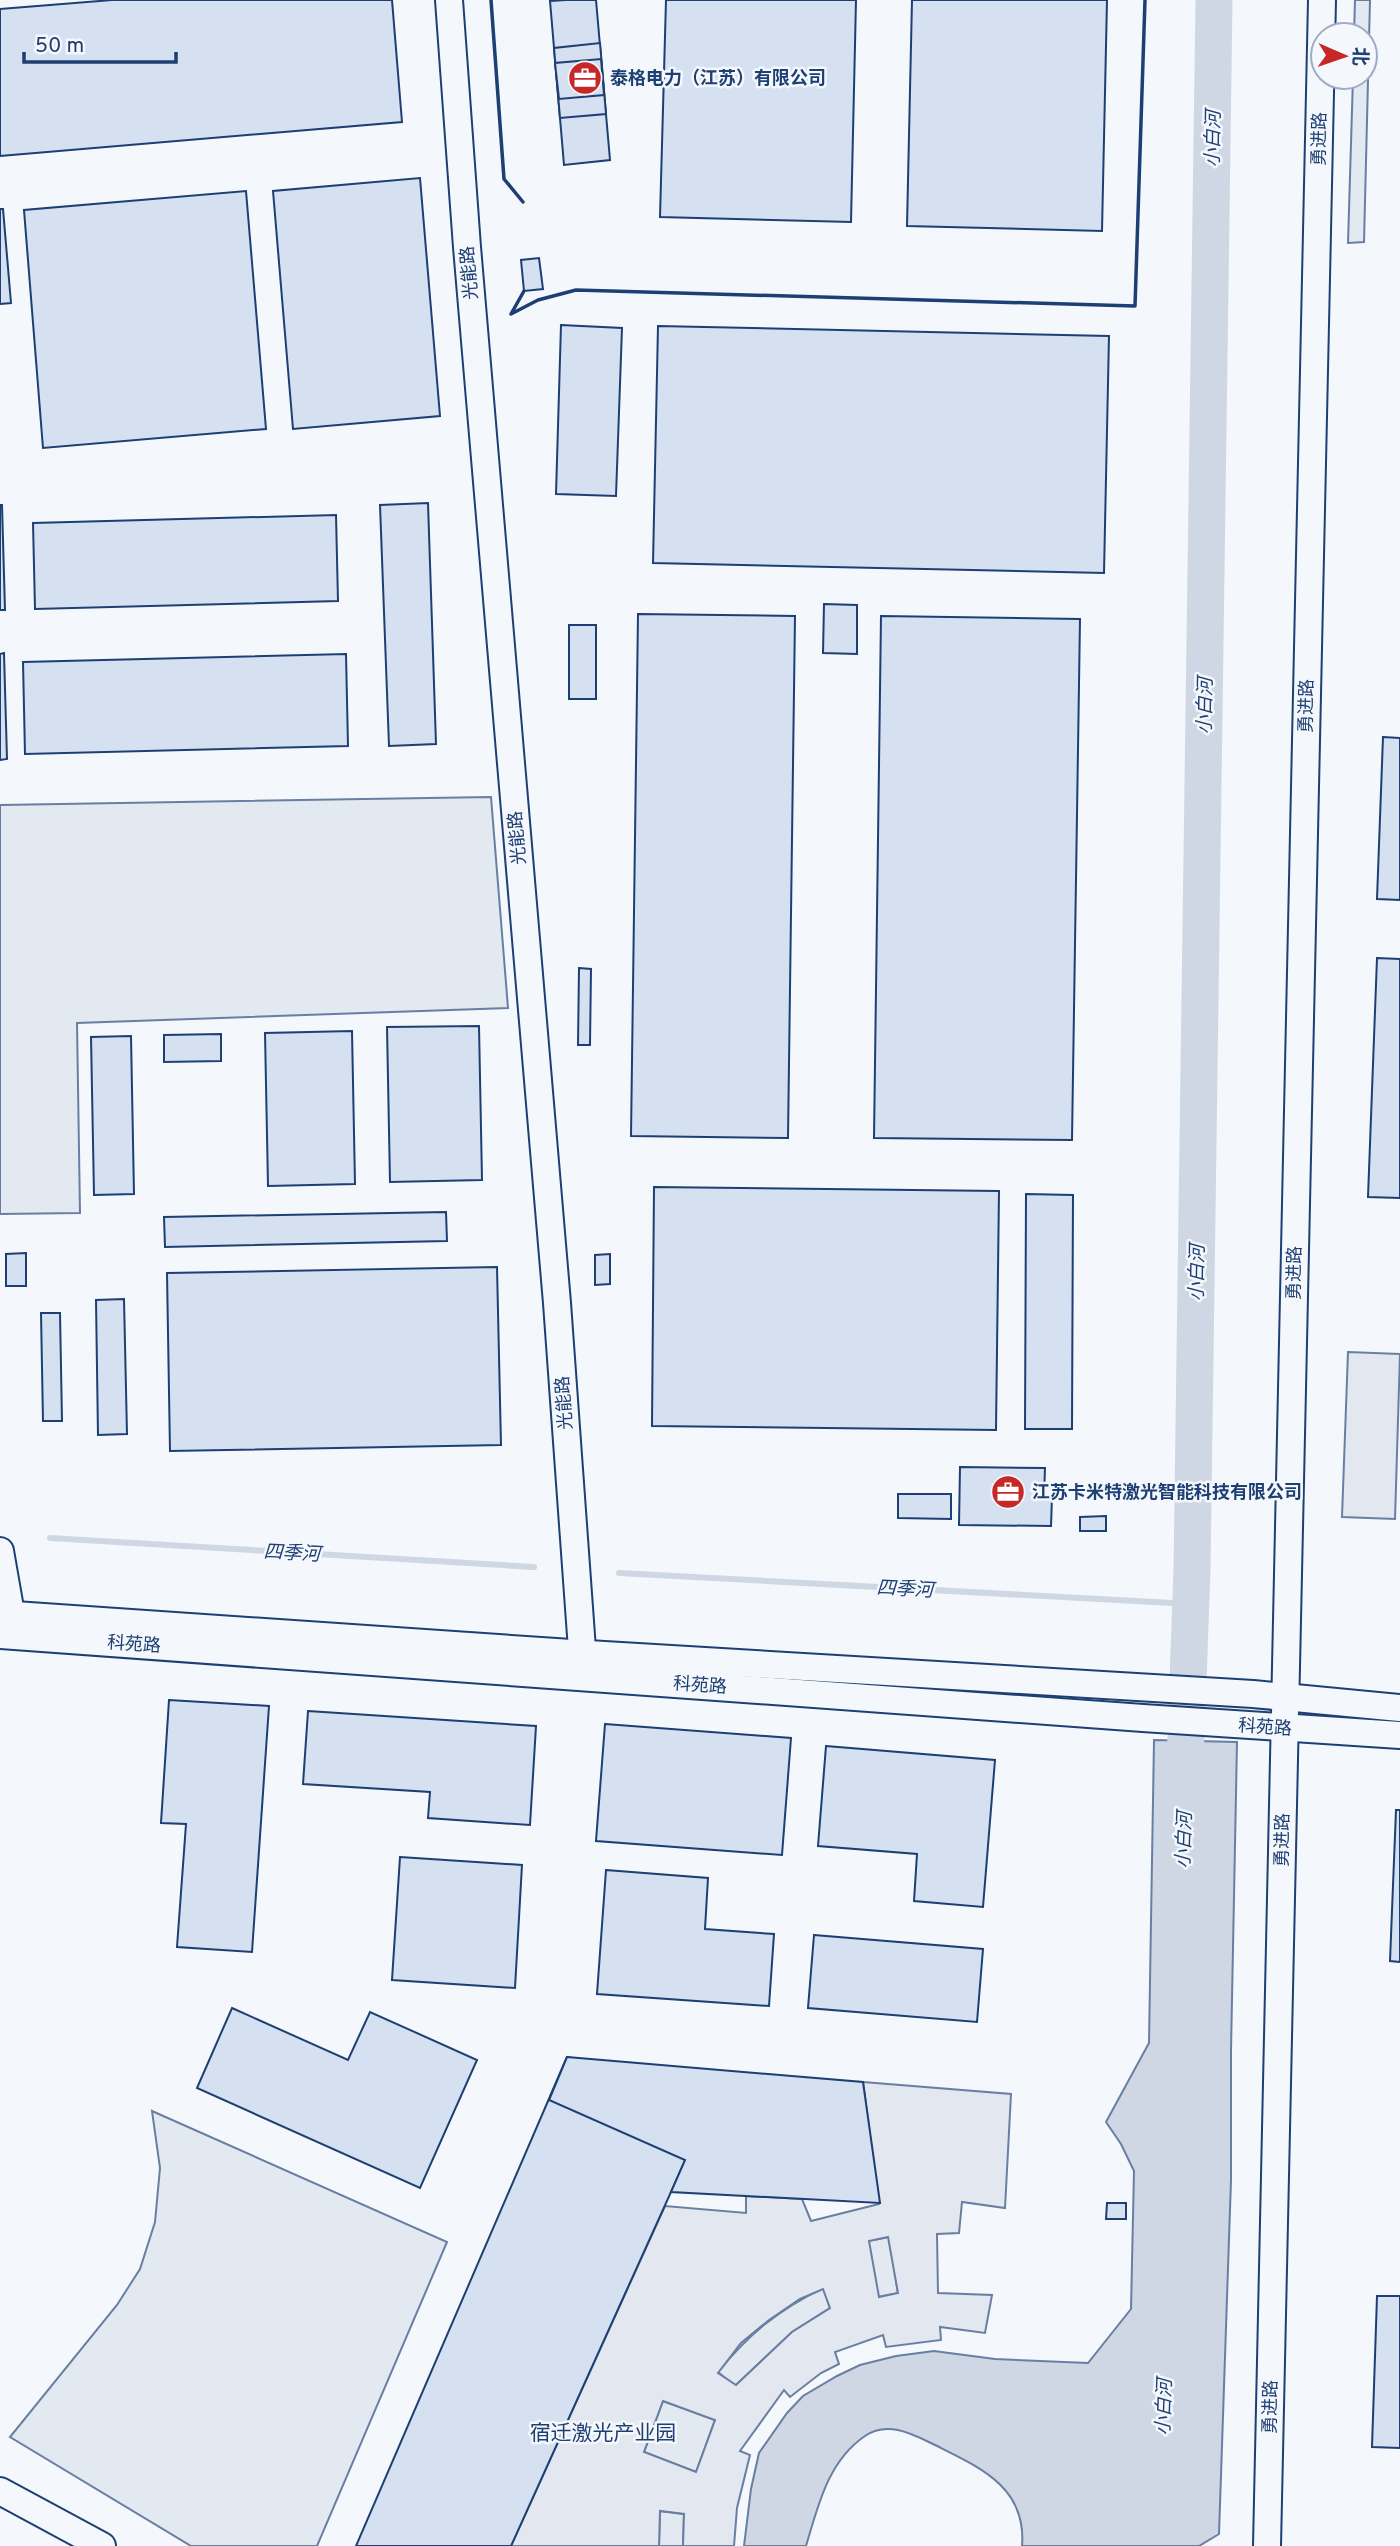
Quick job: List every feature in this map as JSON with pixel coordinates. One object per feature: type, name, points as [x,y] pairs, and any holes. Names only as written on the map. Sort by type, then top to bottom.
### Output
[{"type":"street","name":"光能路","points":[[449,0],[468,261],[557,1303],[584,1665]]},
{"type":"street","name":"勇进路","points":[[1267,2546],[1322,0]]},
{"type":"street","points":[[0,1551],[4,1621]]},
{"type":"street","name":"科苑路","points":[[4,1621],[584,1665],[1143,1718],[1400,1735]]},
{"type":"street","name":"科苑路","points":[[584,1665],[1253,1694],[1400,1708]]},
{"type":"street","points":[[0,2491],[102,2546]]},
{"type":"shaded area","points":[[1355,0],[1370,0],[1369,21],[1354,21]]},
{"type":"shaded area","points":[[1353,91],[1368,91],[1364,242],[1348,243]]},
{"type":"shaded area","points":[[491,797],[508,1008],[77,1023],[80,1213],[0,1214],[0,805]]},
{"type":"shaded area","points":[[1348,1352],[1400,1354],[1395,1519],[1342,1517]]},
{"type":"shaded area","points":[[863,2082],[1011,2094],[1005,2208],[962,2202],[959,2233],[937,2234],[938,2293],[992,2295],[985,2333],[940,2327],[941,2340],[886,2347],[883,2335],[835,2352],[839,2364],[821,2373],[790,2397],[784,2390],[740,2451],[750,2455],[737,2508],[734,2546],[683,2546],[684,2514],[660,2511],[659,2546],[511,2546],[665,2206],[746,2213],[746,2196],[802,2199],[811,2221],[879,2204]],"holes":[[[888,2237],[898,2293],[879,2297],[869,2241]],[[823,2289],[830,2308],[792,2332],[736,2385],[718,2373],[741,2343],[800,2299]],[[663,2401],[715,2420],[696,2472],[644,2452]]]},
{"type":"shaded area","points":[[152,2111],[447,2242],[317,2546],[191,2546],[10,2437],[117,2305],[140,2269],[155,2222],[160,2168]]},
{"type":"shaded area","points":[[889,2237],[898,2293],[878,2297],[868,2241]]},
{"type":"shaded area","points":[[823,2288],[830,2308],[792,2332],[735,2386],[718,2372],[765,2324]]},
{"type":"shaded area","points":[[663,2401],[715,2420],[696,2472],[644,2452]]},
{"type":"shaded area","points":[[660,2511],[684,2514],[683,2546],[659,2546]]},
{"type":"water","points":[[1154,1740],[1237,1742],[1231,2180],[1219,2534],[1199,2546],[1022,2546],[1022,2526],[1017,2508],[997,2482],[968,2462],[918,2437],[883,2429],[874,2431],[852,2446],[833,2471],[806,2546],[744,2546],[751,2489],[759,2453],[787,2413],[803,2396],[860,2365],[896,2356],[934,2351],[995,2359],[1088,2363],[1131,2309],[1134,2171],[1121,2144],[1106,2122],[1149,2043]]},
{"type":"building","points":[[112,0],[392,0],[402,122],[0,156],[0,9]]},
{"type":"building","points":[[596,0],[610,160],[564,165],[550,1]]},
{"type":"building","points":[[666,0],[856,0],[851,222],[660,217]]},
{"type":"building","points":[[912,0],[1107,0],[1102,231],[907,226]]},
{"type":"building","points":[[600,43],[606,114],[560,118],[554,48]]},
{"type":"building","points":[[601,59],[604,95],[559,99],[555,63]]},
{"type":"building","points":[[420,178],[440,416],[293,429],[273,191]]},
{"type":"building","points":[[246,191],[266,429],[43,448],[24,210]]},
{"type":"building","points":[[0,209],[3,209],[11,303],[0,304]]},
{"type":"building","points":[[539,258],[543,289],[524,291],[521,260]]},
{"type":"building","points":[[561,325],[622,328],[616,496],[556,494]]},
{"type":"building","points":[[658,326],[1109,336],[1104,573],[653,563]]},
{"type":"building","points":[[428,503],[436,744],[389,746],[380,505]]},
{"type":"building","points":[[2,505],[5,610],[0,610]]},
{"type":"building","points":[[336,515],[338,601],[35,609],[33,523]]},
{"type":"building","points":[[824,604],[857,605],[857,654],[823,653]]},
{"type":"building","points":[[638,614],[795,616],[788,1138],[631,1136]]},
{"type":"building","points":[[881,616],[1080,619],[1072,1140],[874,1138]]},
{"type":"building","points":[[569,625],[596,625],[596,699],[569,699]]},
{"type":"building","points":[[4,653],[7,759],[0,760],[0,654]]},
{"type":"building","points":[[346,654],[348,746],[25,754],[23,662]]},
{"type":"building","points":[[1383,737],[1400,738],[1400,900],[1377,899]]},
{"type":"building","points":[[1377,958],[1400,959],[1400,1198],[1368,1197]]},
{"type":"building","points":[[579,968],[591,969],[590,1045],[578,1045]]},
{"type":"building","points":[[479,1026],[482,1180],[390,1182],[387,1027]]},
{"type":"building","points":[[352,1031],[355,1184],[268,1186],[265,1033]]},
{"type":"building","points":[[221,1034],[221,1061],[164,1062],[164,1035]]},
{"type":"building","points":[[131,1036],[134,1194],[94,1195],[91,1037]]},
{"type":"building","points":[[654,1187],[999,1191],[996,1430],[652,1426]]},
{"type":"building","points":[[1026,1194],[1073,1195],[1072,1429],[1025,1429]]},
{"type":"building","points":[[446,1212],[447,1241],[165,1247],[164,1217]]},
{"type":"building","points":[[26,1253],[26,1286],[6,1286],[6,1254]]},
{"type":"building","points":[[610,1254],[610,1284],[595,1285],[595,1255]]},
{"type":"building","points":[[497,1267],[501,1445],[170,1451],[167,1273]]},
{"type":"building","points":[[124,1299],[127,1434],[98,1435],[96,1300]]},
{"type":"building","points":[[41,1313],[60,1313],[62,1421],[43,1421]]},
{"type":"building","points":[[960,1467],[1045,1468],[1044,1497],[1052,1497],[1051,1526],[959,1525]]},
{"type":"building","points":[[898,1494],[951,1494],[951,1519],[898,1518]]},
{"type":"building","points":[[1106,1516],[1106,1531],[1080,1531],[1080,1517]]},
{"type":"building","points":[[169,1700],[269,1706],[252,1952],[177,1947],[186,1824],[161,1823]]},
{"type":"building","points":[[308,1711],[536,1726],[530,1825],[428,1818],[430,1792],[303,1784]]},
{"type":"building","points":[[605,1724],[791,1738],[782,1855],[596,1841]]},
{"type":"building","points":[[826,1746],[995,1760],[983,1907],[914,1901],[917,1854],[818,1846]]},
{"type":"building","points":[[1396,1810],[1400,1810],[1400,1962],[1390,1961]]},
{"type":"building","points":[[400,1857],[522,1865],[515,1988],[392,1980]]},
{"type":"building","points":[[606,1870],[708,1878],[705,1929],[774,1934],[769,2006],[597,1994]]},
{"type":"building","points":[[814,1935],[983,1949],[977,2022],[808,2008]]},
{"type":"building","points":[[232,2008],[348,2060],[370,2012],[477,2060],[420,2188],[197,2088]]},
{"type":"building","points":[[567,2057],[718,2088],[511,2546],[356,2546]]},
{"type":"building","points":[[567,2057],[863,2082],[880,2203],[671,2192],[685,2160],[549,2100]]},
{"type":"building","points":[[1107,2203],[1126,2203],[1126,2219],[1106,2219]]},
{"type":"building","points":[[1377,2296],[1400,2296],[1400,2448],[1372,2447]]},
{"type":"waterway","name":"小白河","points":[[1184,1791],[1192,1570],[1214,0]]},
{"type":"waterway","name":"四季河","points":[[50,1538],[534,1567]]},
{"type":"waterway","name":"四季河","points":[[619,1573],[1191,1604]]},
{"type":"wall","points":[[491,0],[504,179],[523,202]]},
{"type":"wall","points":[[524,291],[511,314],[538,300],[576,290],[1135,306],[1145,0]]},
{"type":"place","name":"泰格电力（江苏）有限公司","points":[[585,78]]},
{"type":"place","name":"江苏卡米特激光智能科技有限公司","points":[[1008,1492]]},
{"type":"district","name":"宿迁激光产业园","points":[[603,2433]]}]
